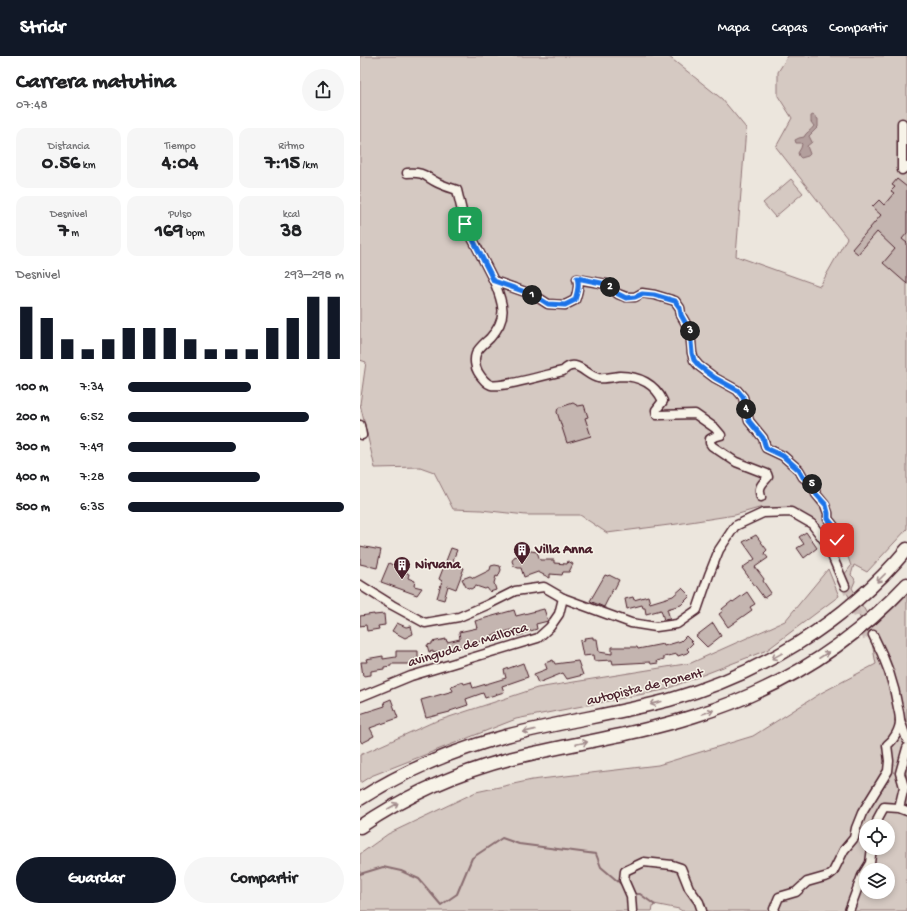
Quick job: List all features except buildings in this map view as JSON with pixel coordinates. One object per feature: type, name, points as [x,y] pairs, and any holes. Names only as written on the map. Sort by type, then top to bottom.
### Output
[{"type":"highway","name":"autopista de Ponent","points":[[360,799],[419,767],[471,747],[525,732],[664,701],[740,675],[789,650],[836,618],[878,581],[907,550]]},
{"type":"highway","points":[[360,827],[389,808],[417,793],[458,775],[530,754],[677,721],[712,710],[748,696],[798,671],[835,647],[875,615],[907,584]]},
{"type":"street","points":[[902,123],[902,170],[907,166]]},
{"type":"street","points":[[407,173],[417,172],[426,175],[437,183],[457,190],[465,224],[494,281],[503,309],[500,323],[493,335],[476,354],[475,361],[477,371],[484,380],[491,385],[502,385],[563,371],[567,366],[575,365],[599,378],[622,376],[646,381],[656,390],[663,401],[656,410],[657,415],[695,414],[720,433],[721,435],[710,439],[712,446],[736,462],[767,474],[768,477],[760,486],[759,491],[761,498]]},
{"type":"street","points":[[494,281],[534,295],[548,304],[565,305],[575,300],[578,293],[577,278],[606,284],[618,294],[626,298],[635,297],[642,294],[654,295],[675,301],[680,308],[681,315],[690,331],[694,360],[704,370],[737,390],[743,397],[749,421],[763,438],[766,448],[783,456],[814,486],[816,494],[826,505],[828,519],[835,526],[837,531],[837,540]]},
{"type":"street","points":[[360,425],[362,435]]},
{"type":"street","points":[[360,584],[392,605],[425,623],[459,617],[515,592],[544,587],[563,598],[631,623],[656,627],[677,624],[697,610],[709,575],[720,550],[735,526],[763,513],[791,512],[812,524],[827,544],[845,586]]},
{"type":"street","name":"avinguda de Mallorca","points":[[360,697],[411,676],[538,638],[550,627],[559,614],[563,598]]},
{"type":"street","points":[[870,636],[883,652],[896,693],[900,720],[907,740]]},
{"type":"street","points":[[775,911],[774,909],[779,897],[796,892],[807,882],[828,876],[833,872],[844,850],[854,838],[862,813],[888,771],[888,745],[897,732],[900,720]]},
{"type":"street","points":[[878,819],[884,807],[903,810],[904,787],[900,773],[907,748]]},
{"type":"street","points":[[849,911],[862,876],[870,863],[871,855]]},
{"type":"street","points":[[632,911],[631,896],[624,880],[625,871],[644,862],[672,865],[682,868],[702,911]]},
{"type":"shaded area","points":[[360,56],[668,56],[722,99],[746,128],[736,256],[820,286],[847,238],[776,147],[792,118],[778,96],[778,72],[788,56],[907,56],[907,529],[867,572],[854,565],[851,575],[855,581],[852,588],[874,626],[907,592],[907,911],[682,911],[679,909],[654,904],[652,911],[360,911],[360,854],[388,834],[476,792],[532,780],[658,765],[753,736],[821,693],[876,664],[871,638],[847,593],[848,584],[844,575],[851,566],[848,557],[835,554],[817,524],[802,514],[779,508],[759,508],[735,515],[607,533],[580,515],[526,515],[481,510],[453,509],[434,472],[420,467],[375,468],[360,404],[366,362],[360,360]]},
{"type":"shaded area","points":[[813,115],[818,119],[818,127],[809,136],[812,142],[807,146],[810,154],[801,158],[798,153],[802,144],[796,143],[795,140],[804,137],[813,128],[814,126],[811,122],[811,116]]},
{"type":"shaded area","points":[[791,179],[803,193],[775,217],[763,203]]},
{"type":"shaded area","points":[[828,569],[839,596],[767,650],[664,690],[516,719],[371,776],[360,783],[360,755],[431,723],[537,688],[691,663],[785,621]]},
{"type":"waterway","points":[[360,874],[383,867],[401,871],[419,879],[441,905],[457,894],[472,858],[502,838],[519,844],[596,854],[601,867],[621,884]]},
{"type":"waterway","points":[[632,894],[640,894],[655,905]]},
{"type":"tunnel","points":[[845,586],[867,638]]},
{"type":"place","name":"Villa Anna","points":[[522,565]]},
{"type":"place","name":"Nirvana","points":[[402,580]]},
{"type":"route","points":[[465,224],[494,281],[534,295],[548,304],[565,305],[575,300],[578,293],[577,278],[606,284],[618,294],[626,298],[635,297],[642,294],[654,295],[675,301],[680,308],[681,315],[690,331],[694,360],[699,366],[715,378],[737,390],[743,397],[749,421],[763,438],[766,448],[783,456],[814,486],[816,494],[826,505],[828,519],[835,526],[838,537],[837,540]]}]
